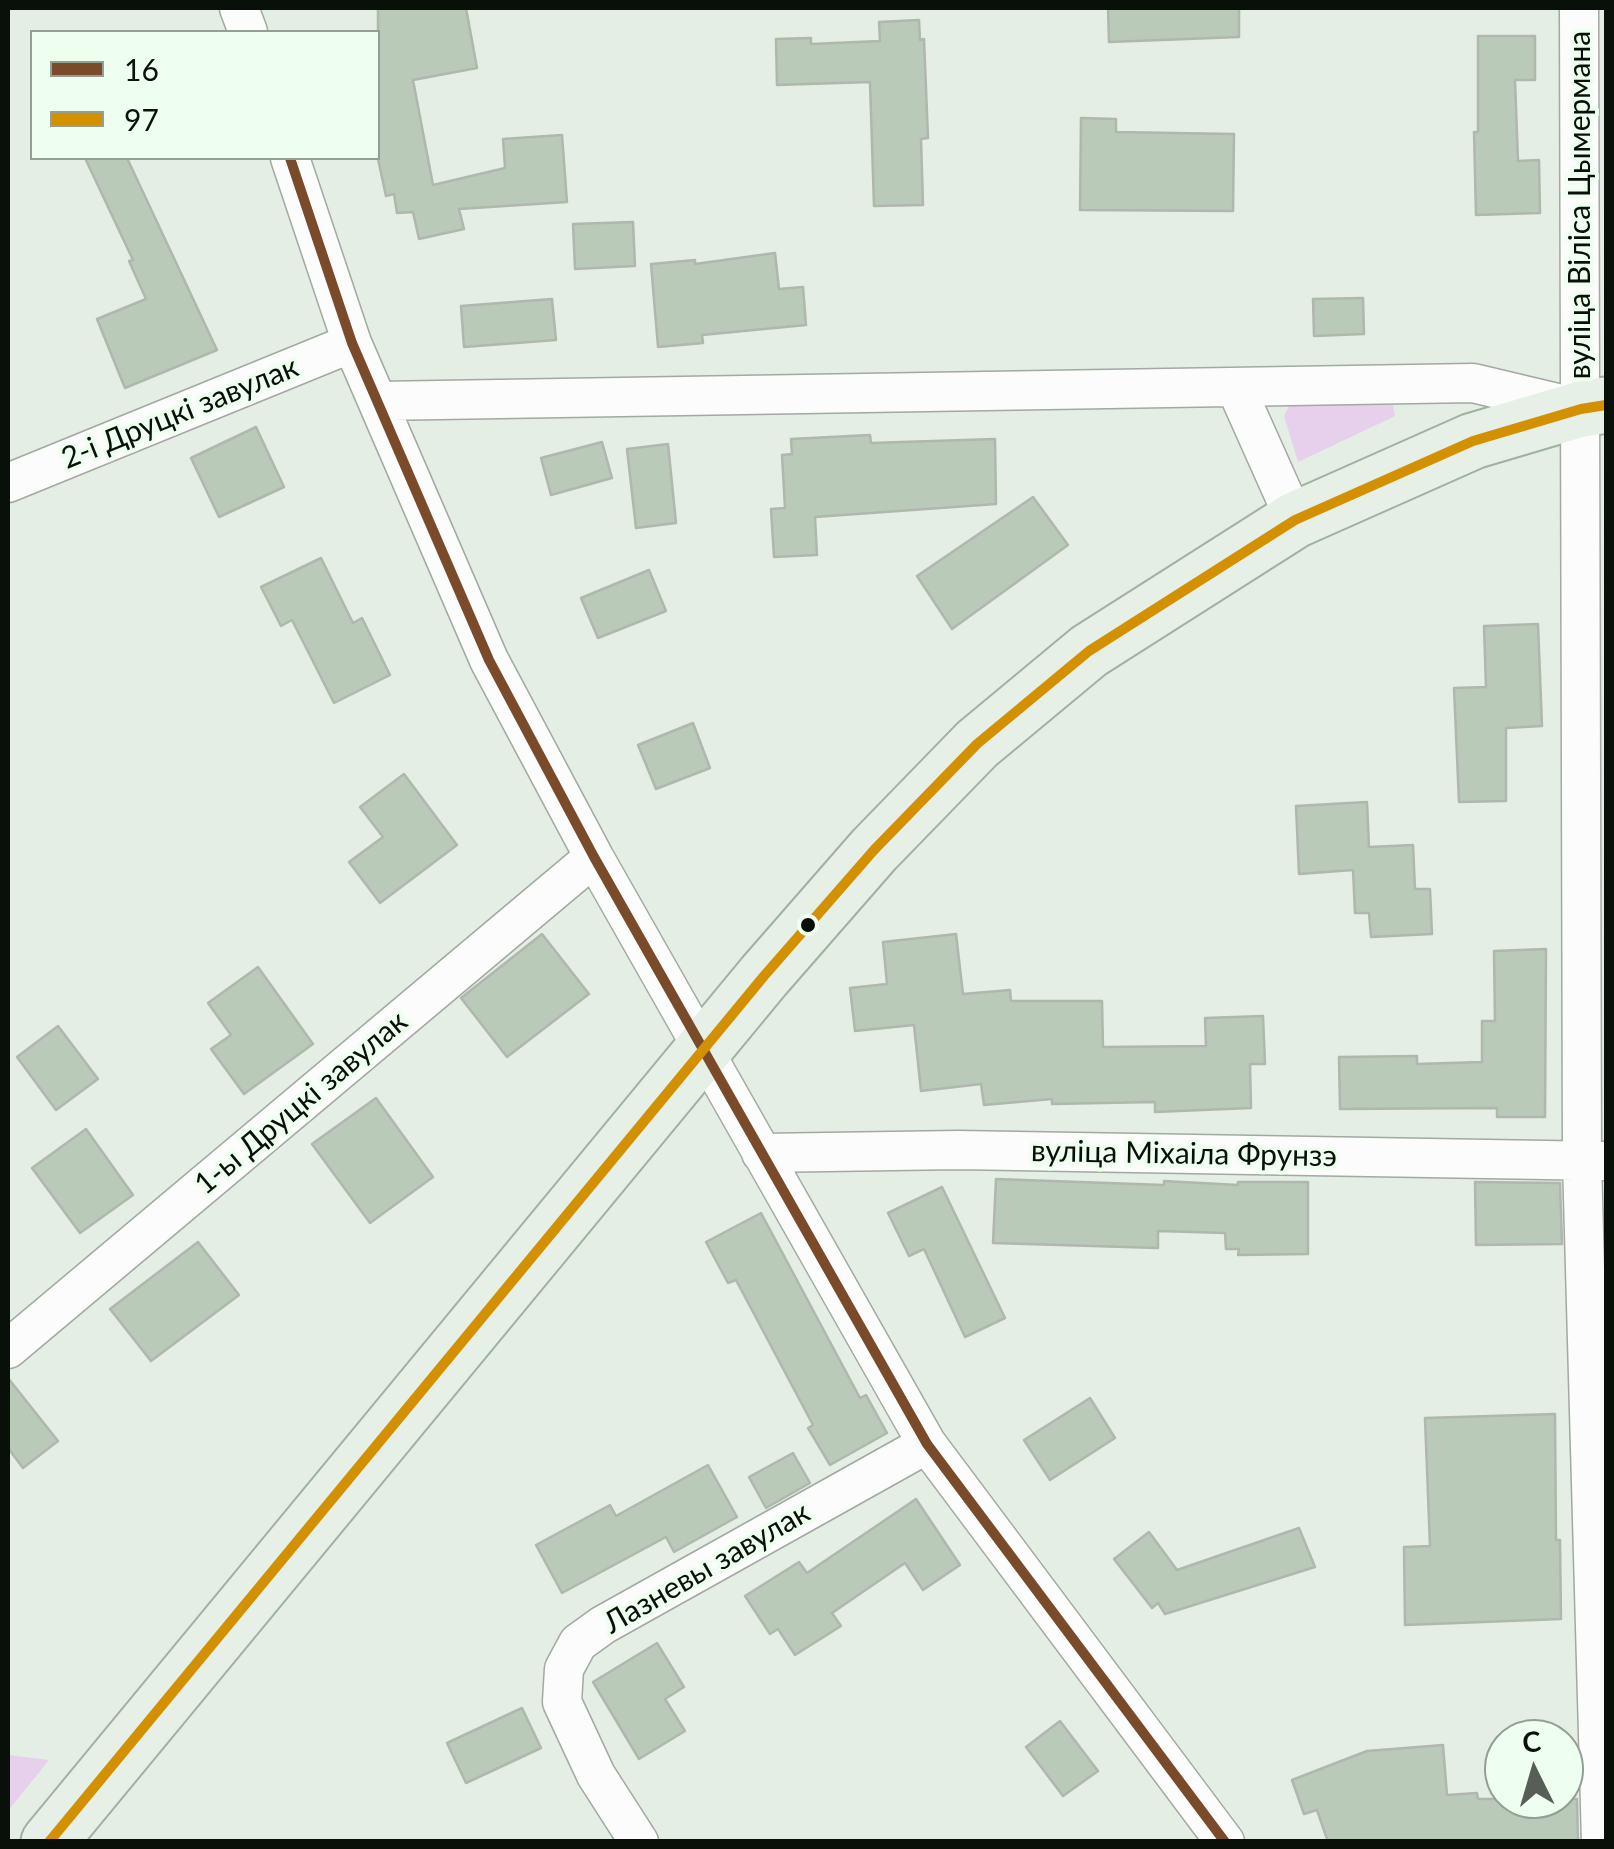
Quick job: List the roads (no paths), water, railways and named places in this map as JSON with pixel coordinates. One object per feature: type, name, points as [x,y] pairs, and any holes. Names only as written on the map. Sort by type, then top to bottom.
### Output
[{"type":"main road","points":[[50,1842],[702,1050],[874,850],[977,744],[1089,651],[1295,520],[1473,441],[1594,407]]},
{"type":"street","name":"вуліца Віліса Цымермана","points":[[1579,8],[1594,407],[1594,1162],[1601,1842]]},
{"type":"street","points":[[291,160],[352,343],[489,660],[594,857],[926,1444],[1225,1842]]},
{"type":"street","name":"2-і Друцкі завулак","points":[[8,483],[352,343]]},
{"type":"street","points":[[378,401],[1473,382],[1594,407]]},
{"type":"street","points":[[1236,388],[1295,520]]},
{"type":"street","name":"1-ы Друцкі завулак","points":[[8,1349],[594,857]]},
{"type":"street","name":"вуліца Міхаіла Фрунзэ","points":[[761,1153],[958,1150],[1594,1162]]},
{"type":"street","name":"Лазневы завулак","points":[[640,1842],[596,1776],[562,1702],[564,1669],[578,1643],[603,1625],[926,1444]]}]
